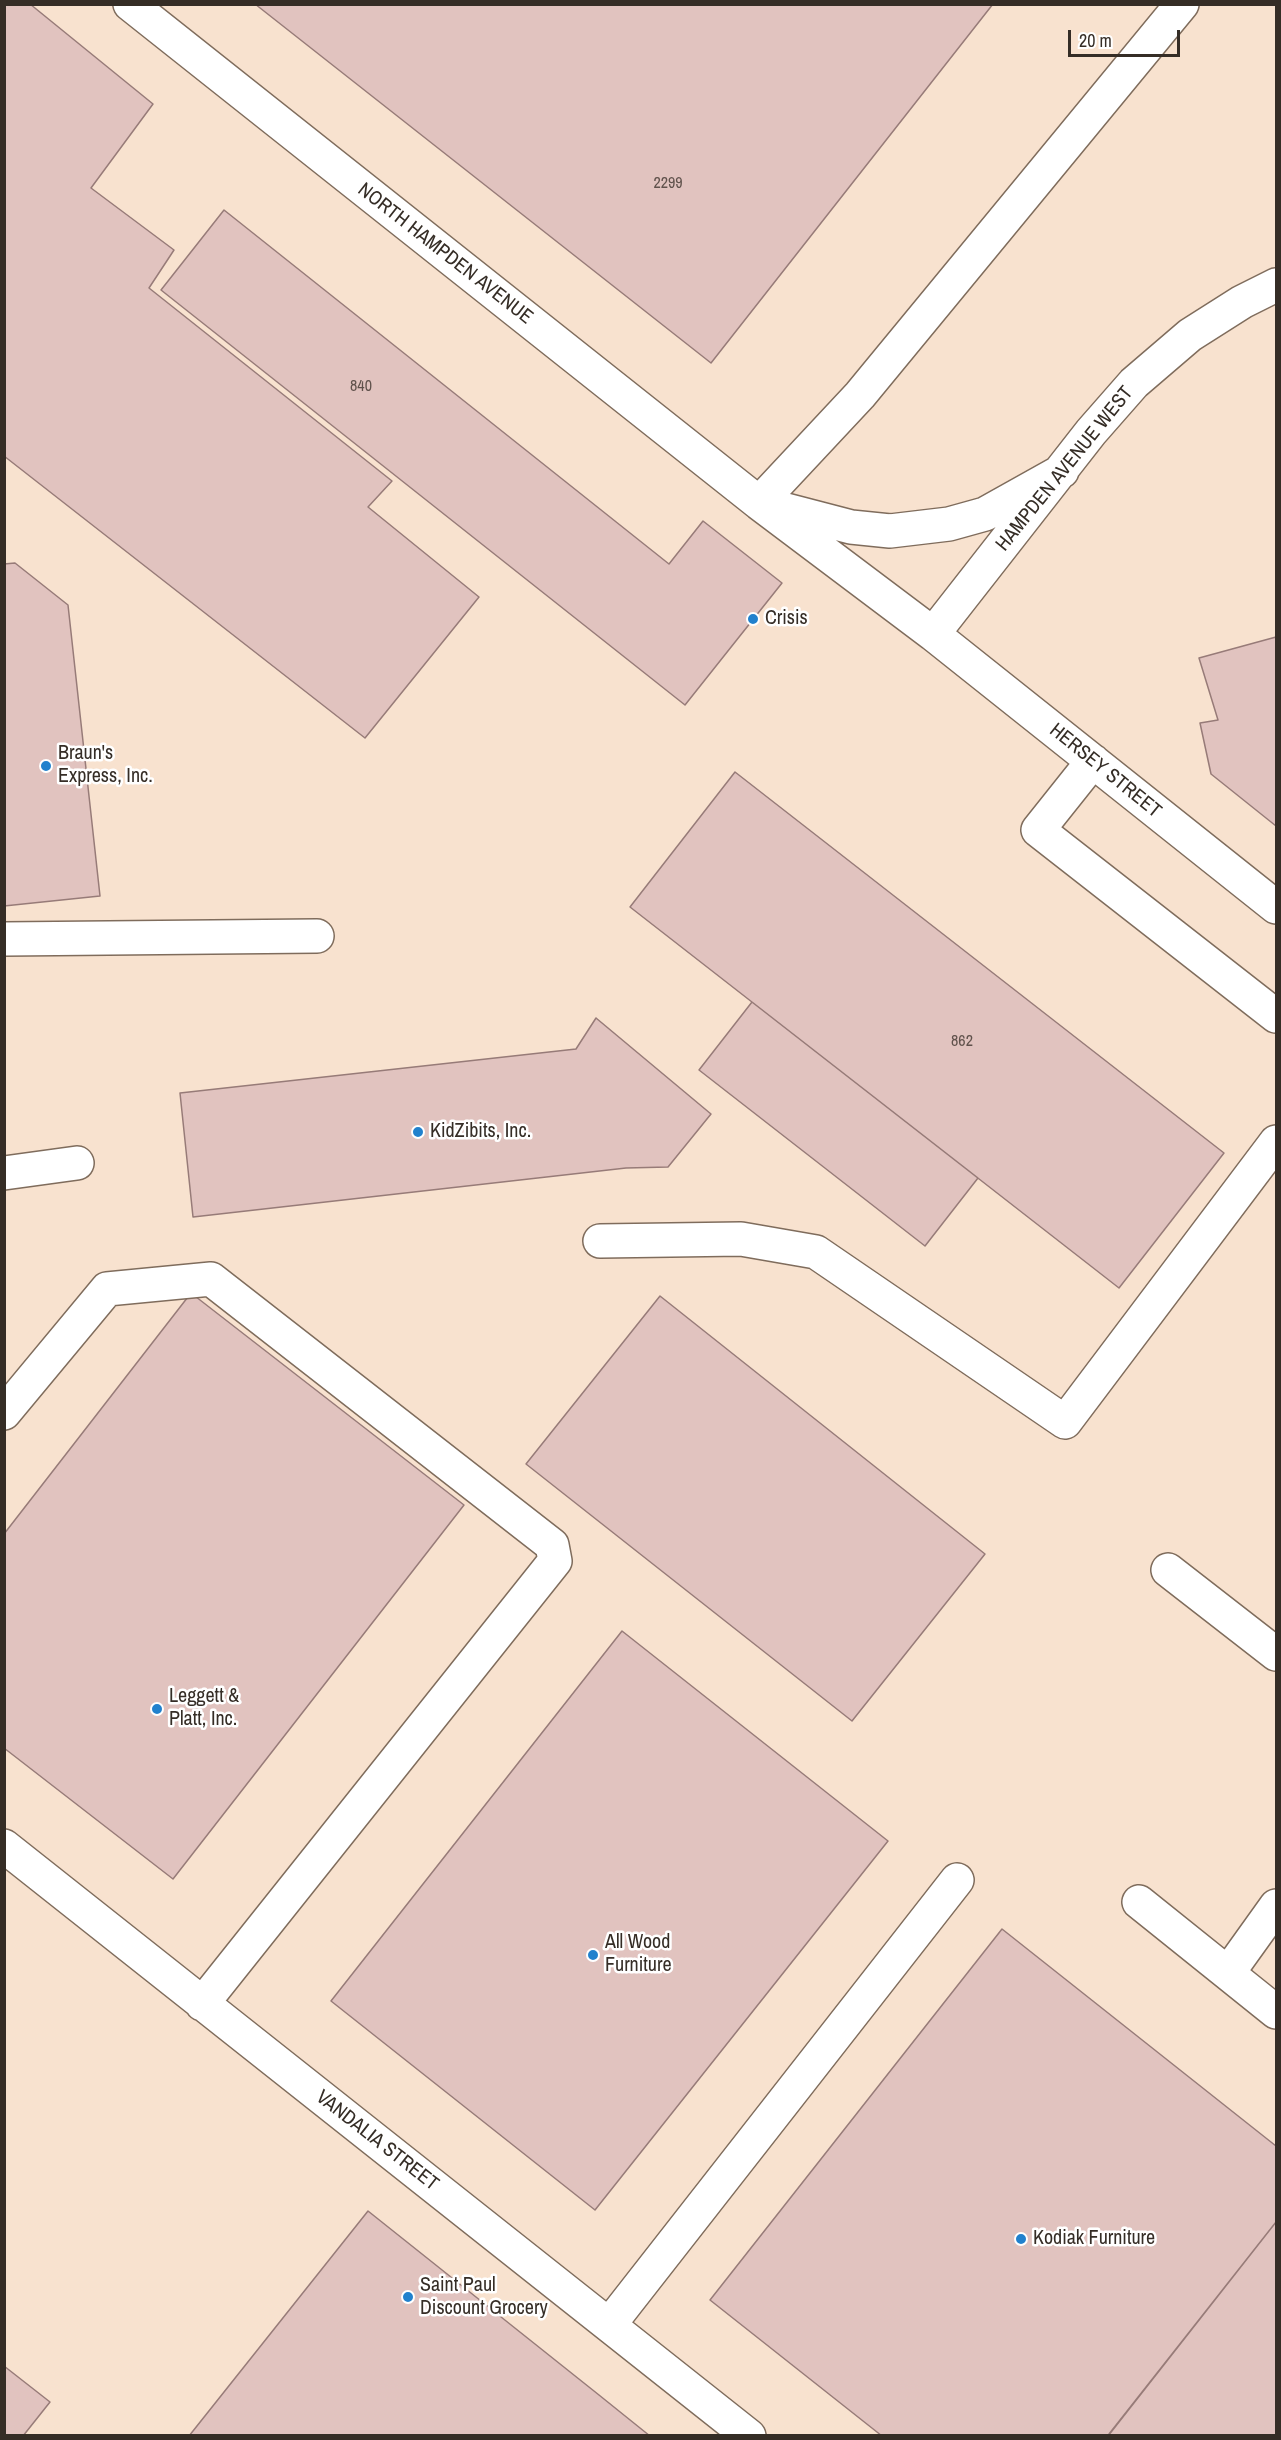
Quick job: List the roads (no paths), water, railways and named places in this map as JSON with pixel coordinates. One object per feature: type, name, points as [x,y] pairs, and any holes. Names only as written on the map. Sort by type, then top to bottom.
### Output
[{"type":"street","name":"NORTH HAMPDEN AVENUE","points":[[130,4],[759,503],[933,634]]},
{"type":"street","points":[[759,503],[860,395],[1182,4]]},
{"type":"street","name":"HAMPDEN AVENUE WEST","points":[[933,634],[1091,432],[1134,383],[1190,335],[1242,302],[1276,285]]},
{"type":"street","name":"NORTH HAMPDEN AVENUE","points":[[759,503],[851,527],[890,531],[948,524],[985,514],[1062,471]]},
{"type":"street","name":"HERSEY STREET","points":[[933,634],[1276,907]]},
{"type":"street","points":[[1093,761],[1038,830],[1276,1016]]},
{"type":"street","points":[[4,939],[317,936]]},
{"type":"street","points":[[600,1241],[741,1239],[816,1252],[1065,1422],[1276,1142]]},
{"type":"street","points":[[4,1173],[77,1163]]},
{"type":"street","points":[[4,1413],[107,1289],[211,1279],[552,1545],[555,1561],[202,2004]]},
{"type":"street","points":[[1168,1569],[1276,1654]]},
{"type":"street","name":"VANDALIA STREET","points":[[4,1846],[749,2436]]},
{"type":"street","points":[[609,2325],[957,1880]]},
{"type":"street","points":[[1139,1902],[1276,2012]]},
{"type":"street","points":[[1228,1973],[1276,1906]]},
{"type":"place","name":"Crisis","points":[[753,619]]},
{"type":"place","name":"Braun's Express, Inc.","points":[[46,766]]},
{"type":"place","name":"KidZibits, Inc.","points":[[418,1132]]},
{"type":"place","name":"Leggett & Platt, Inc.","points":[[157,1709]]},
{"type":"place","name":"All Wood Furniture","points":[[593,1955]]},
{"type":"place","name":"Kodiak Furniture","points":[[1021,2239]]},
{"type":"place","name":"Saint Paul Discount Grocery","points":[[408,2297]]}]
